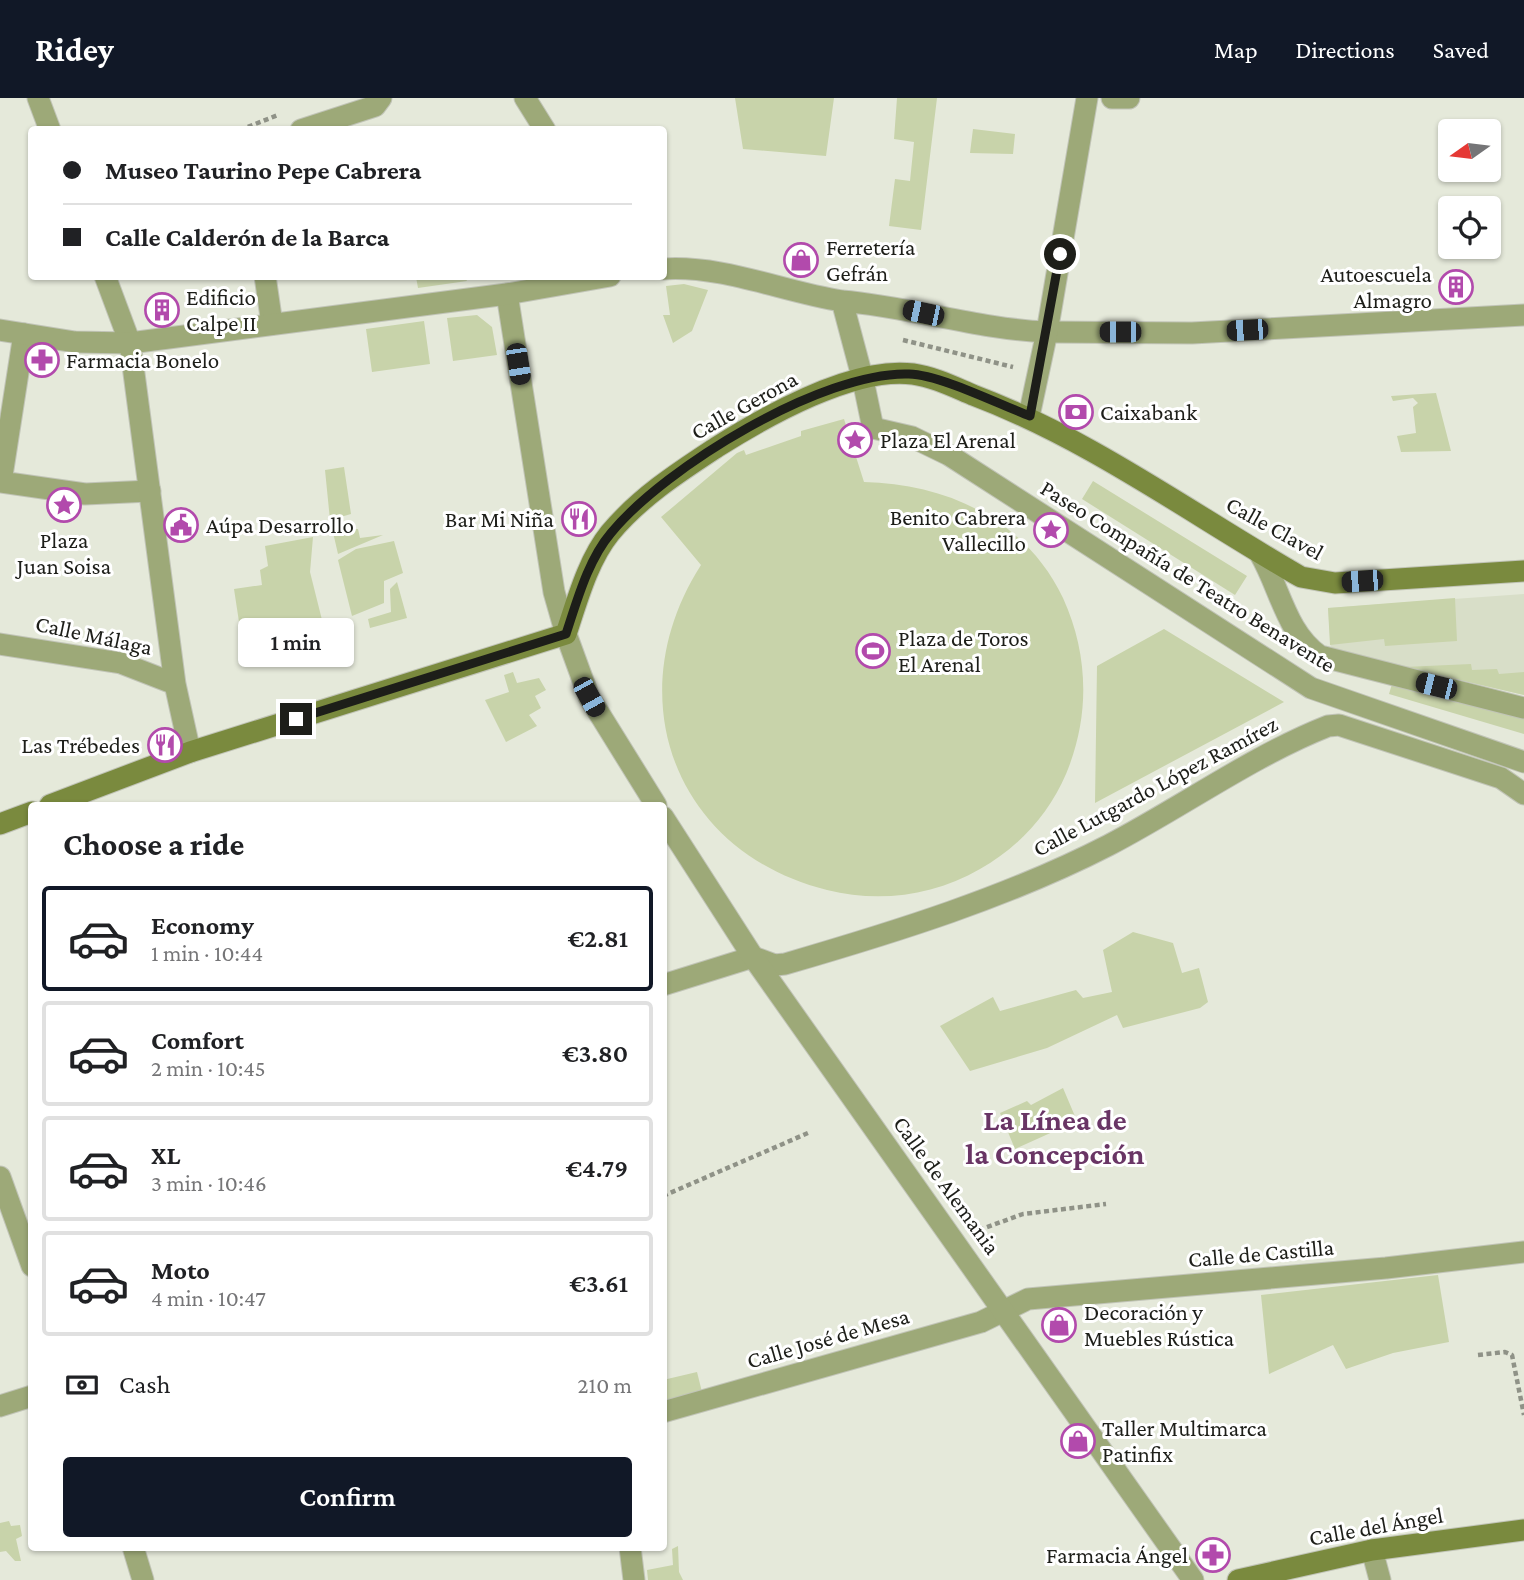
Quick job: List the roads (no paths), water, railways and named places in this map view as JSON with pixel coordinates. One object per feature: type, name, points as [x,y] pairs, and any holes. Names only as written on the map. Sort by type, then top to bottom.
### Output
[{"type":"main road","name":"Calle Gerona","points":[[566,634],[588,573],[610,534],[662,483],[736,435],[819,394],[863,380],[912,374],[1030,416]]},
{"type":"main road","name":"Calle Clavel","points":[[1030,416],[1301,578],[1317,582],[1524,570]]},
{"type":"main road","points":[[58,802],[190,752],[566,634]]},
{"type":"main road","points":[[0,824],[28,814]]},
{"type":"main road","name":"Calle del Ángel","points":[[1238,1580],[1372,1550],[1524,1530]]},
{"type":"street","points":[[38,98],[48,126]]},
{"type":"street","points":[[313,126],[374,106],[381,98]]},
{"type":"street","points":[[525,98],[542,126]]},
{"type":"street","points":[[1030,416],[1087,98]]},
{"type":"street","points":[[1112,98],[1129,98]]},
{"type":"street","points":[[667,269],[709,270],[782,290],[842,301],[882,304],[1017,331],[1192,333],[1524,315]]},
{"type":"street","points":[[106,280],[130,343],[175,684],[190,752]]},
{"type":"street","points":[[266,280],[272,324]]},
{"type":"street","points":[[0,330],[75,342],[130,343],[507,294],[587,280]]},
{"type":"street","points":[[507,294],[554,592],[566,634],[589,697],[654,802]]},
{"type":"street","points":[[842,301],[863,380]]},
{"type":"street","points":[[24,334],[1,482],[85,494],[149,491]]},
{"type":"street","name":"Paseo Compañía de Teatro Benavente","points":[[863,380],[873,428],[912,437],[949,455],[1311,688],[1524,762]]},
{"type":"street","points":[[1260,554],[1298,634],[1309,648],[1320,656],[1519,707]]},
{"type":"street","name":"Calle Málaga","points":[[0,644],[121,663],[175,684]]},
{"type":"street","name":"Calle Lutgardo López Ramírez","points":[[753,957],[775,965],[785,964],[928,919],[1032,880],[1108,845],[1328,726],[1352,729],[1501,778],[1524,794]]},
{"type":"street","name":"Calle de Alemania","points":[[667,823],[753,957],[1193,1580]]},
{"type":"street","points":[[667,984],[753,957]]},
{"type":"street","points":[[0,1177],[25,1228]]},
{"type":"street","name":"Calle de Castilla","points":[[1004,1311],[1028,1299],[1373,1270],[1524,1252]]},
{"type":"street","name":"Calle José de Mesa","points":[[667,1411],[981,1322],[1004,1311]]},
{"type":"street","points":[[0,1406],[28,1397]]},
{"type":"street","points":[[1372,1550],[1380,1580]]},
{"type":"street","points":[[135,1551],[143,1580]]},
{"type":"street","points":[[630,1551],[634,1580]]},
{"type":"place","name":"Ferretería Gefrán","points":[[801,260]]},
{"type":"place","name":"Autoescuela Almagro","points":[[1456,287]]},
{"type":"place","name":"Edificio Calpe II","points":[[162,310]]},
{"type":"place","name":"Farmacia Bonelo","points":[[42,360]]},
{"type":"place","name":"Caixabank","points":[[1076,412]]},
{"type":"place","name":"Plaza El Arenal","points":[[855,440]]},
{"type":"place","name":"Plaza Juan Soisa","points":[[64,505]]},
{"type":"place","name":"Bar Mi Niña","points":[[579,519]]},
{"type":"place","name":"Aúpa Desarrollo","points":[[181,525]]},
{"type":"place","name":"Benito Cabrera Vallecillo","points":[[1051,530]]},
{"type":"place","name":"Plaza de Toros El Arenal","points":[[873,651]]},
{"type":"place","name":"Las Trébedes","points":[[165,745]]},
{"type":"place","name":"Decoración y Muebles Rústica","points":[[1059,1325]]},
{"type":"place","name":"Taller Multimarca Patinfix","points":[[1078,1441]]},
{"type":"place","name":"Farmacia Ángel","points":[[1213,1555]]},
{"type":"district","name":"La Línea de la Concepción","points":[[1055,1136]]}]
